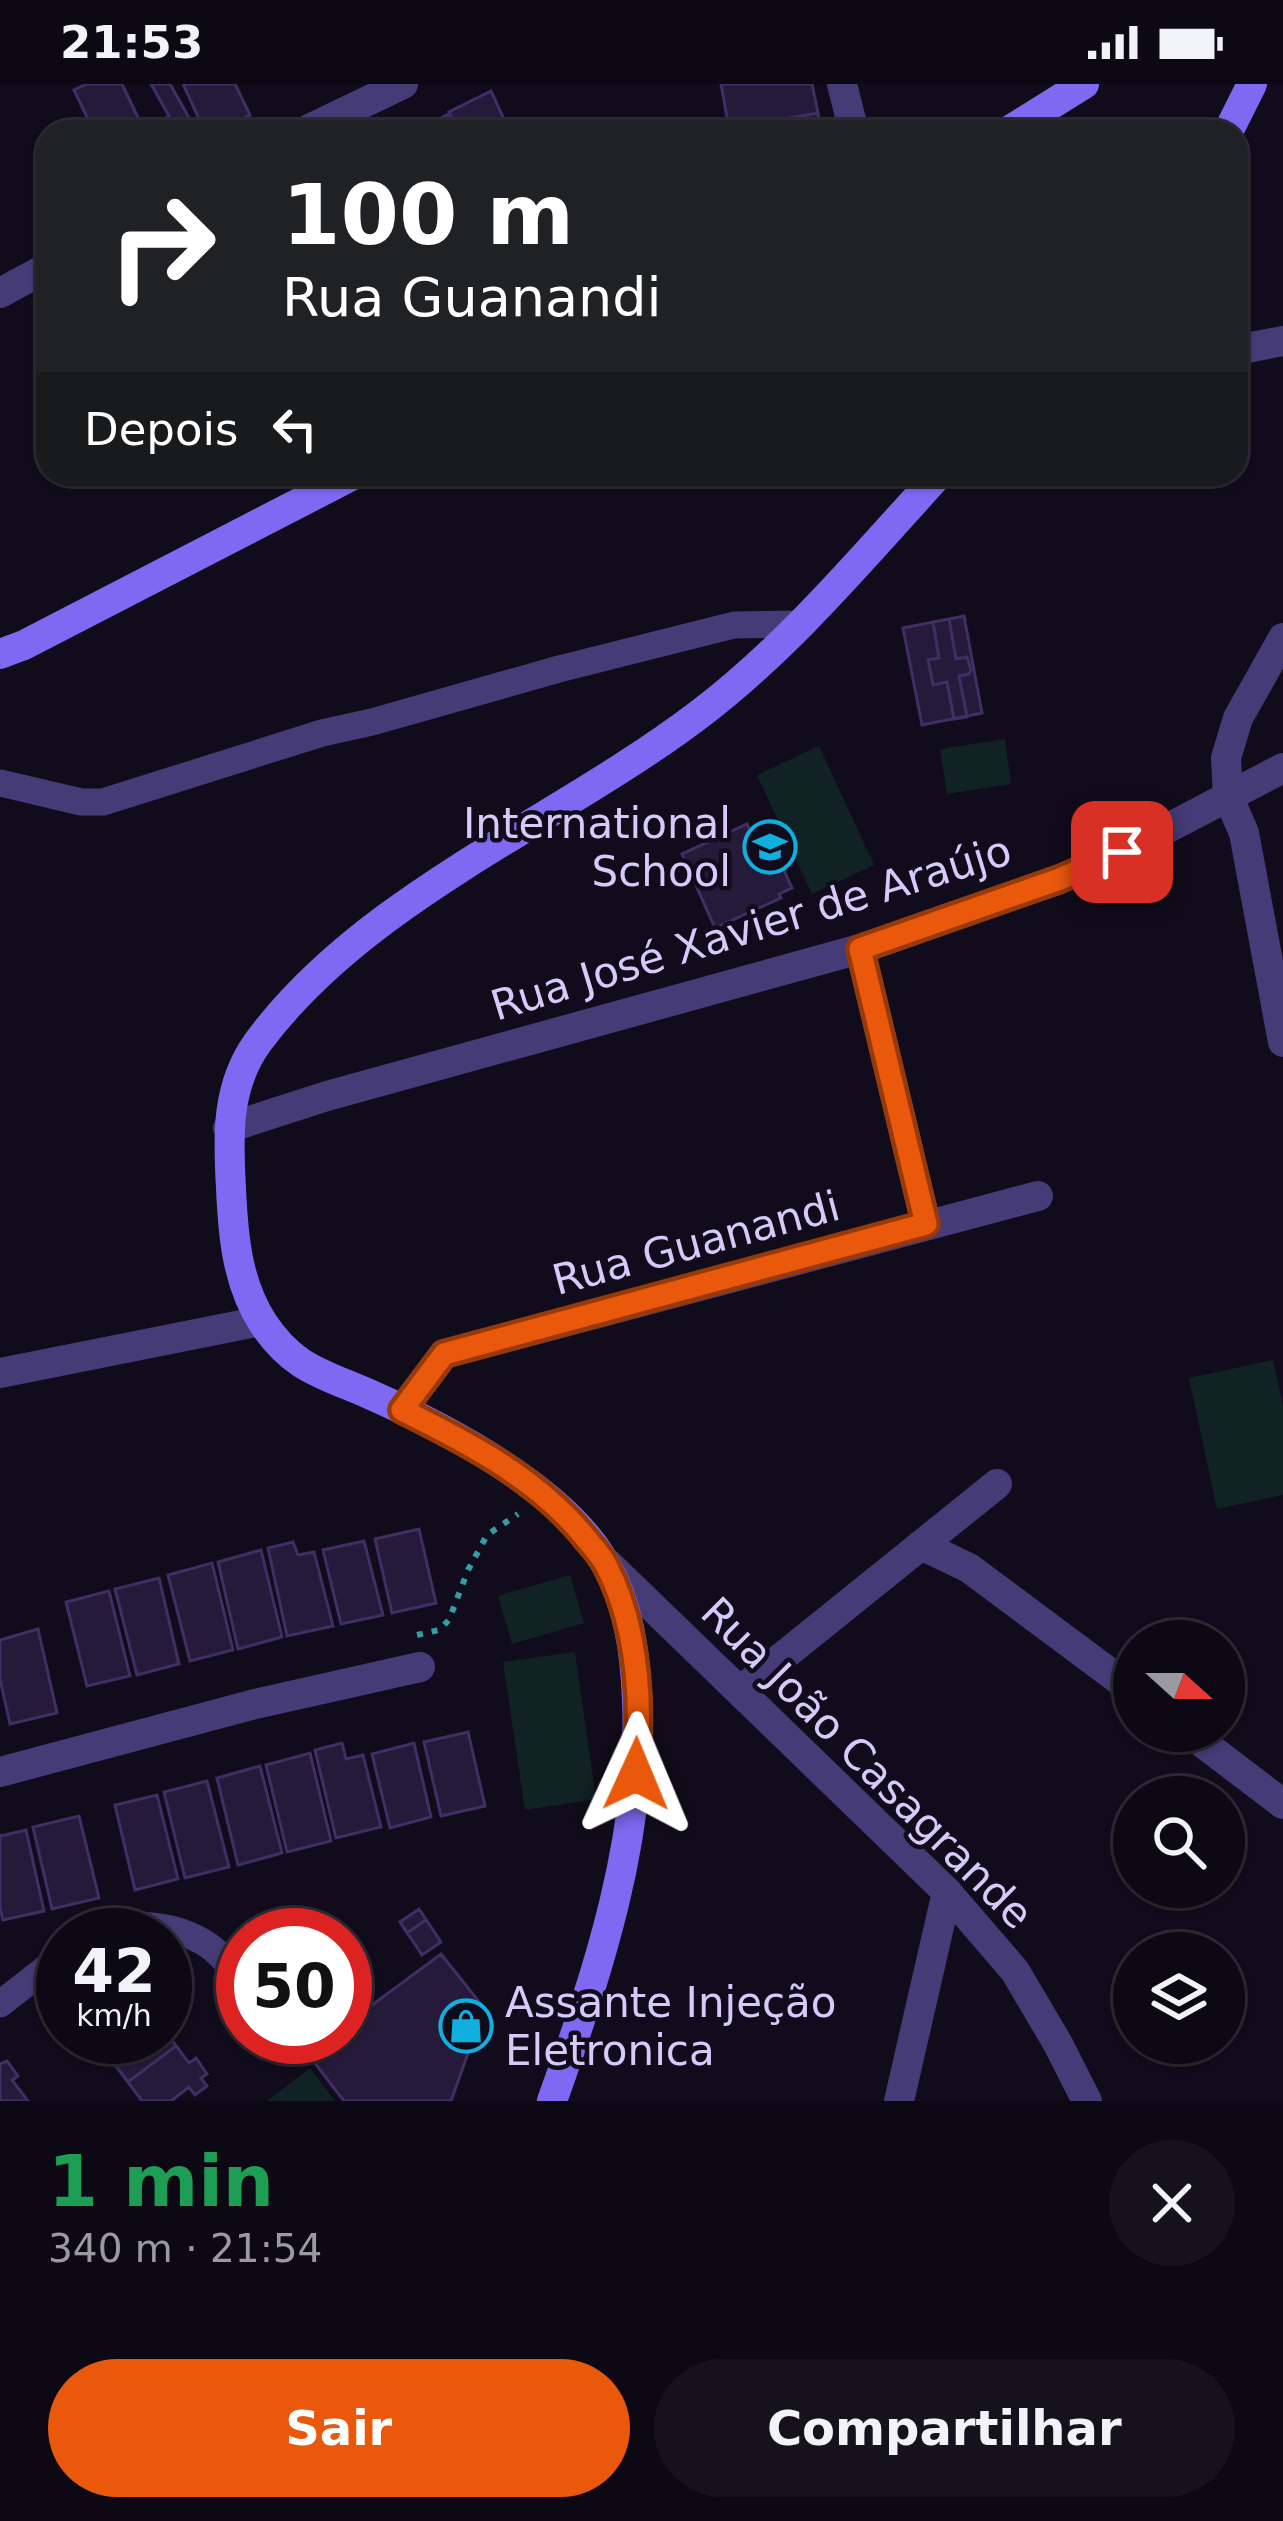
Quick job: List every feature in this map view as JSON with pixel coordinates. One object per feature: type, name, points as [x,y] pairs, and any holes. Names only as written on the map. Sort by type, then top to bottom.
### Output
[{"type":"main road","points":[[1026,120],[1084,84]]},
{"type":"main road","points":[[1234,120],[1252,84]]},
{"type":"main road","points":[[0,654],[332,486]]},
{"type":"main road","points":[[552,2101],[611,1915],[633,1805],[639,1743],[628,1618],[605,1562],[566,1515],[514,1472],[366,1392],[316,1374],[283,1348],[261,1321],[237,1261],[228,1128],[237,1080],[254,1047],[303,986],[398,909],[702,712],[800,624],[928,486]]},
{"type":"street","points":[[328,120],[403,84]]},
{"type":"street","points":[[842,84],[851,120]]},
{"type":"street","points":[[0,293],[36,274]]},
{"type":"street","points":[[1248,348],[1283,341]]},
{"type":"street","points":[[0,783],[81,802],[103,802],[322,733],[559,669],[734,626],[800,624]]},
{"type":"street","points":[[1283,638],[1238,718],[1226,758],[1228,796],[1244,833],[1283,1042]]},
{"type":"street","name":"Rua José Xavier de Araújo","points":[[228,1128],[327,1096],[860,949],[1060,879],[1283,768]]},
{"type":"street","points":[[860,949],[926,1224]]},
{"type":"street","name":"Rua Guanandi","points":[[402,1410],[444,1354],[1038,1196]]},
{"type":"street","points":[[0,1373],[261,1321]]},
{"type":"street","points":[[740,1691],[997,1484]]},
{"type":"street","points":[[921,1545],[969,1568],[1113,1675]]},
{"type":"street","name":"Rua João Casagrande","points":[[605,1562],[946,1892],[1015,1971],[1087,2101]]},
{"type":"street","points":[[0,1772],[233,1710],[420,1667]]},
{"type":"street","points":[[1215,1752],[1283,1804]]},
{"type":"street","points":[[899,2101],[946,1892]]},
{"type":"street","points":[[0,2004],[36,1976]]},
{"type":"path","points":[[407,1637],[439,1630],[449,1620],[487,1535],[521,1512]]},
{"type":"shaded area","points":[[1005,739],[1011,784],[947,794],[940,749]]},
{"type":"shaded area","points":[[819,746],[874,865],[812,894],[757,775]]},
{"type":"shaded area","points":[[1273,1360],[1283,1406],[1283,1495],[1217,1509],[1189,1378]]},
{"type":"shaded area","points":[[570,1575],[584,1623],[512,1644],[498,1596]]},
{"type":"shaded area","points":[[575,1652],[596,1799],[525,1810],[503,1662]]},
{"type":"shaded area","points":[[310,2068],[335,2101],[267,2101]]},
{"type":"building","points":[[87,84],[122,84],[139,120],[88,120],[74,90]]},
{"type":"building","points":[[151,84],[170,84],[190,120],[162,120],[169,116]]},
{"type":"building","points":[[183,84],[235,84],[250,115],[239,120],[200,120]]},
{"type":"building","points":[[721,84],[812,84],[818,113],[779,120],[727,120]]},
{"type":"building","points":[[491,91],[504,120],[453,120],[449,112]]},
{"type":"building","points":[[818,113],[819,120],[779,120]]},
{"type":"building","points":[[964,616],[982,713],[922,725],[903,628]]},
{"type":"building","points":[[949,619],[956,659],[967,657],[971,670],[959,676],[967,717],[954,719],[947,682],[933,685],[928,660],[939,658],[933,622]]},
{"type":"building","points":[[747,824],[759,850],[773,846],[792,888],[779,894],[781,898],[715,928],[682,854]]},
{"type":"building","points":[[419,1529],[436,1603],[392,1613],[375,1539]]},
{"type":"building","points":[[364,1541],[383,1615],[341,1624],[323,1550]]},
{"type":"building","points":[[293,1542],[298,1555],[314,1552],[333,1626],[287,1636],[268,1548]]},
{"type":"building","points":[[261,1550],[282,1637],[238,1649],[218,1562]]},
{"type":"building","points":[[212,1563],[233,1650],[190,1661],[168,1575]]},
{"type":"building","points":[[159,1578],[179,1664],[137,1675],[115,1589]]},
{"type":"building","points":[[109,1591],[130,1676],[87,1686],[66,1602]]},
{"type":"building","points":[[38,1629],[57,1713],[10,1724],[0,1679],[0,1640]]},
{"type":"building","points":[[468,1732],[485,1806],[441,1816],[424,1742]]},
{"type":"building","points":[[342,1743],[346,1759],[363,1755],[381,1827],[336,1838],[315,1750]]},
{"type":"building","points":[[414,1743],[431,1817],[390,1828],[372,1754]]},
{"type":"building","points":[[310,1753],[331,1841],[287,1852],[266,1765]]},
{"type":"building","points":[[260,1766],[282,1853],[238,1865],[217,1778]]},
{"type":"building","points":[[207,1781],[229,1867],[185,1878],[164,1792]]},
{"type":"building","points":[[157,1795],[178,1879],[135,1890],[115,1805]]},
{"type":"building","points":[[79,1816],[99,1898],[52,1908],[33,1827]]},
{"type":"building","points":[[26,1830],[43,1908],[36,1908],[36,1913],[3,1920],[0,1836]]},
{"type":"building","points":[[419,1909],[441,1942],[422,1955],[400,1922]]},
{"type":"building","points":[[419,1909],[426,1920],[407,1933],[400,1922]]},
{"type":"building","points":[[441,1954],[484,2008],[451,2101],[344,2101],[315,2064],[372,2064],[372,2005]]},
{"type":"building","points":[[196,2058],[207,2074],[201,2078],[207,2086],[195,2095],[189,2087],[171,2101],[142,2101],[114,2064],[192,2064]]},
{"type":"building","points":[[7,2061],[18,2076],[12,2080],[28,2101],[0,2101],[0,2064]]},
{"type":"building","points":[[114,2064],[152,2064],[128,2082]]},
{"type":"place","name":"International School","points":[[770,847]]},
{"type":"place","name":"Assante Injeção Eletronica","points":[[466,2026]]},
{"type":"route","points":[[636,1774],[636,1678],[628,1618],[605,1562],[566,1515],[514,1472],[402,1410],[444,1354],[926,1224],[860,949],[1060,879],[1122,852]]}]
